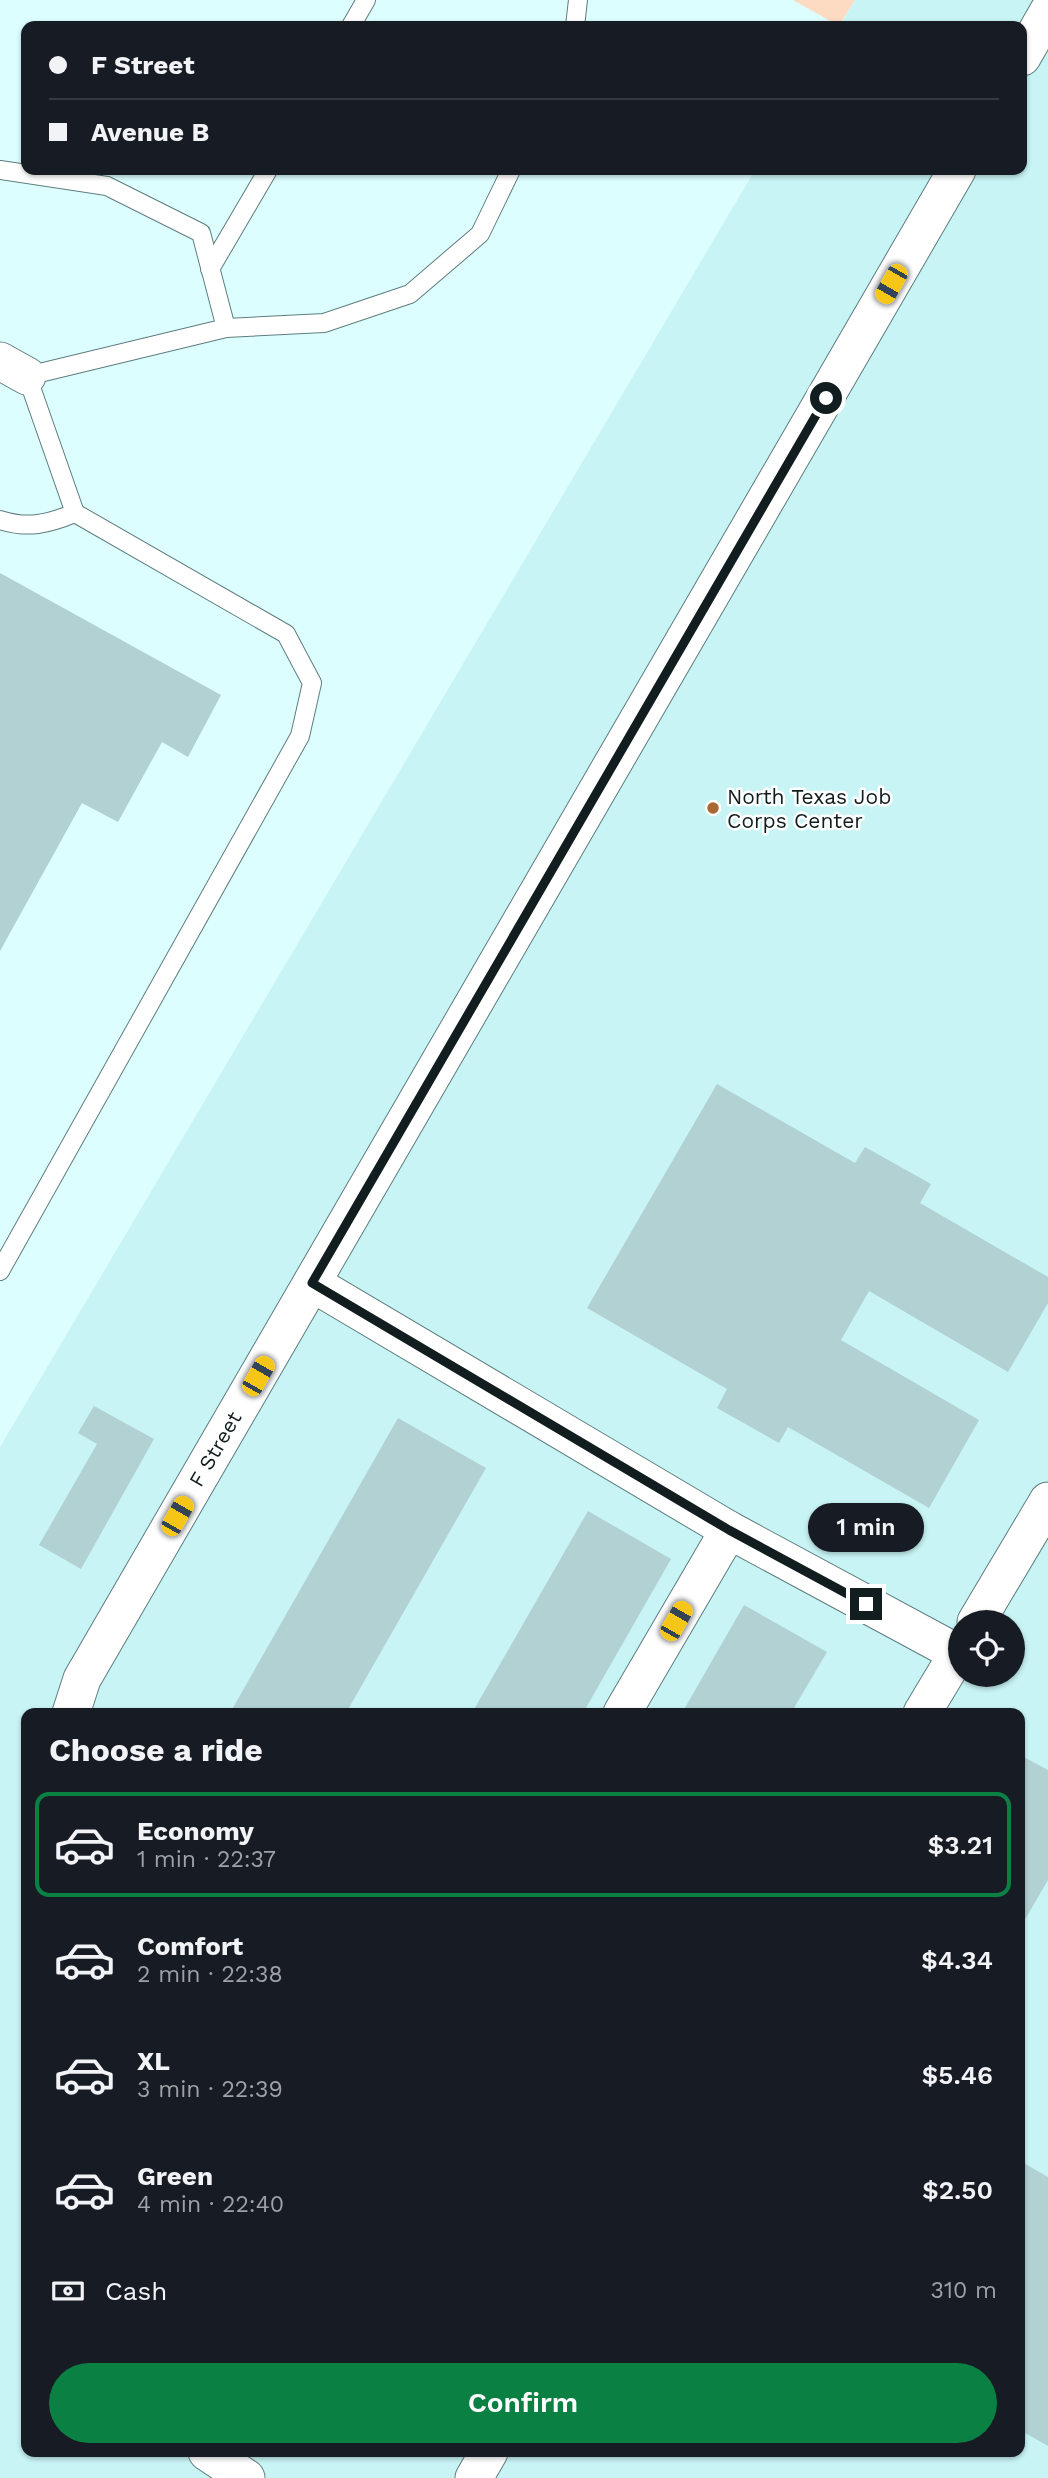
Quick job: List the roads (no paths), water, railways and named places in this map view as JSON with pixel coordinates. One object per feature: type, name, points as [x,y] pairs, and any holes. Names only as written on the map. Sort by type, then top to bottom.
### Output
[{"type":"street","points":[[1027,48],[1048,12]]},
{"type":"street","name":"F Street","points":[[73,1708],[82,1679],[954,175]]},
{"type":"street","points":[[312,1283],[729,1530],[948,1645]]},
{"type":"street","points":[[983,1610],[1048,1501]]},
{"type":"street","points":[[625,1708],[729,1530]]},
{"type":"street","points":[[925,1708],[948,1669]]},
{"type":"street","points":[[214,2457],[246,2478]]},
{"type":"street","points":[[474,2478],[486,2457]]},
{"type":"lane","points":[[354,21],[366,0]]},
{"type":"lane","points":[[576,21],[578,0]]},
{"type":"lane","points":[[0,170],[21,173]]},
{"type":"lane","points":[[33,175],[107,186],[201,233],[226,328]]},
{"type":"lane","points":[[210,269],[265,175]]},
{"type":"lane","points":[[0,1271],[300,736],[312,683],[286,634],[75,513],[14,368],[226,328],[324,323],[410,294],[480,234],[509,175]]},
{"type":"lane","points":[[0,520],[26,527],[51,523],[75,513]]},
{"type":"place","name":"North Texas Job Corps Center","points":[[713,808]]}]
